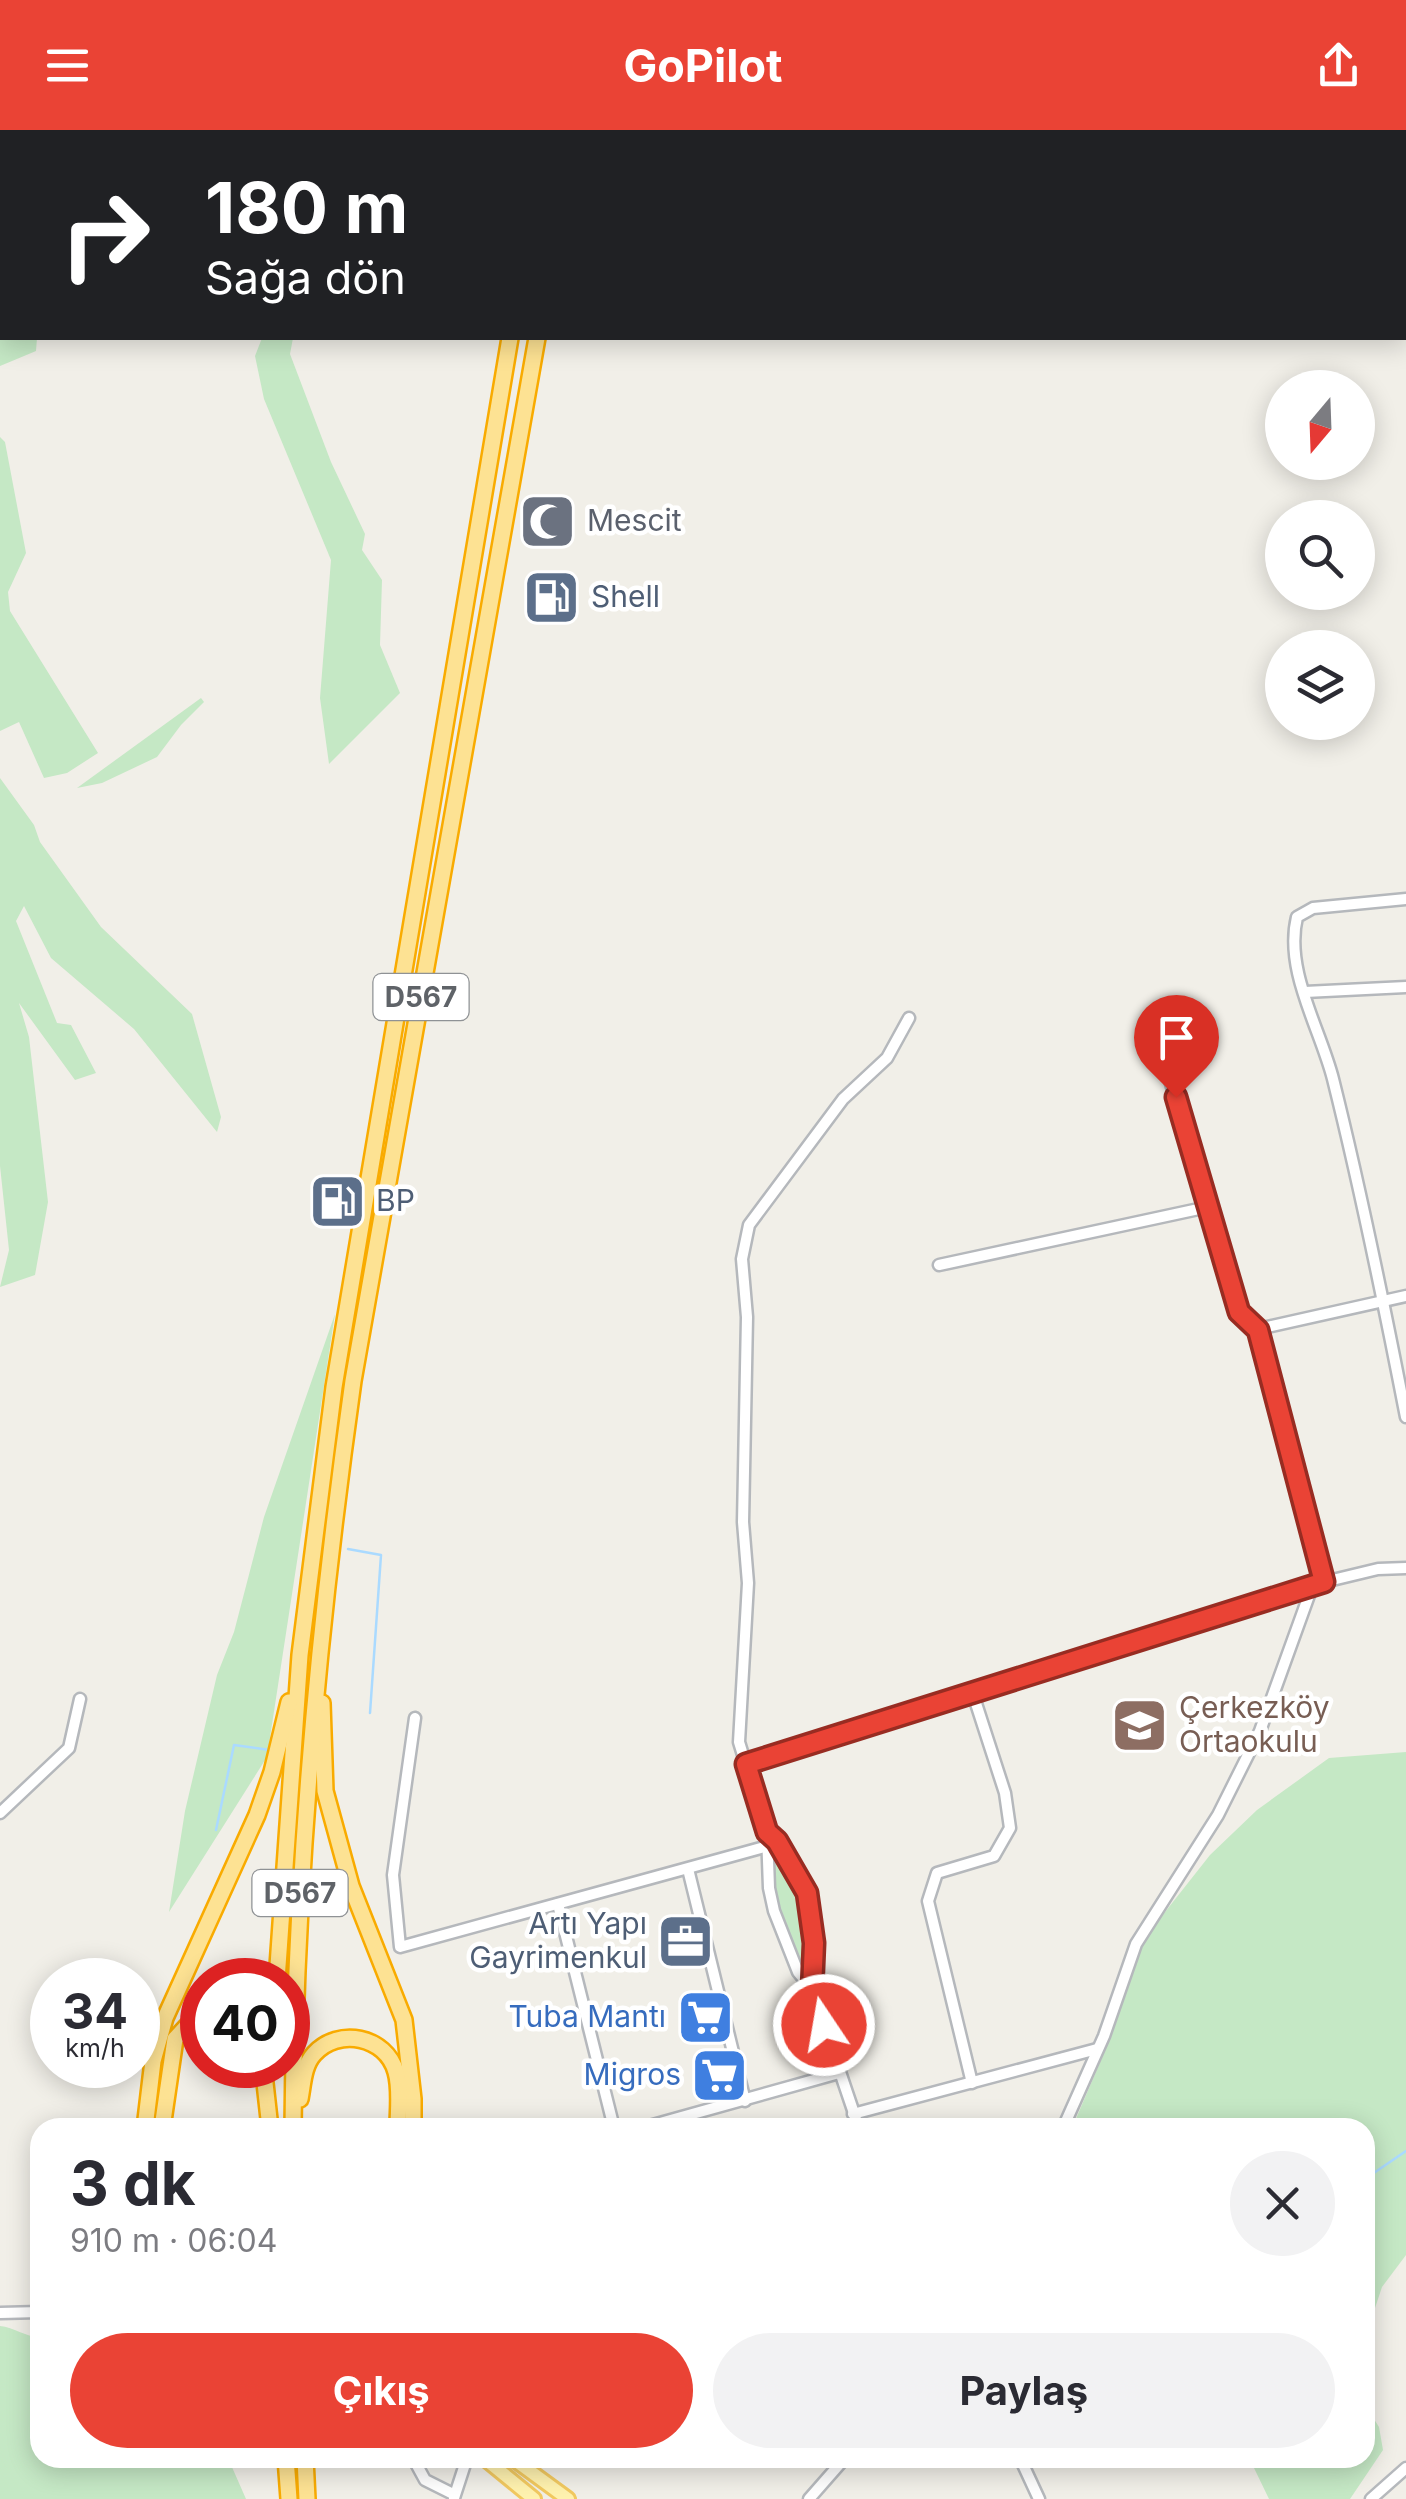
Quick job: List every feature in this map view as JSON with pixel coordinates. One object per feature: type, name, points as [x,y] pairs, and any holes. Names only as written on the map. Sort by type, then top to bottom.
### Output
[{"type":"highway","name":"D567","points":[[279,1958],[300,1655],[334,1387],[510,340]]},
{"type":"highway","name":"D567","points":[[294,2118],[294,1988],[310,1736],[335,1509],[354,1381],[537,340]]},
{"type":"highway","points":[[146,2118],[153,2061],[165,2018],[258,1815],[300,1655]]},
{"type":"highway","points":[[320,1659],[325,1791],[351,1886],[404,2020],[413,2118]]},
{"type":"highway","points":[[163,2118],[175,2039],[180,2034]]},
{"type":"highway","points":[[296,2118],[305,2070],[313,2054],[330,2042],[350,2037],[364,2039],[388,2056],[396,2071],[398,2118]]},
{"type":"highway","points":[[266,2088],[271,2118]]},
{"type":"highway","points":[[272,2118],[273,2088]]},
{"type":"highway","points":[[287,2468],[289,2499]]},
{"type":"highway","points":[[305,2468],[307,2499]]},
{"type":"main road","points":[[496,2468],[534,2499]]},
{"type":"main road","points":[[526,2468],[568,2499]]},
{"type":"street","points":[[1406,899],[1313,908],[1297,917],[1292,938],[1304,992],[1332,1076],[1406,1417]]},
{"type":"street","points":[[1304,992],[1406,987]]},
{"type":"street","points":[[855,2118],[812,1990],[798,1972],[774,1911],[767,1832],[739,1742],[748,1583],[743,1522],[747,1318],[742,1258],[749,1226],[842,1098],[887,1058],[910,1018]]},
{"type":"street","points":[[1158,1040],[1239,1312],[1258,1330],[1324,1582]]},
{"type":"street","points":[[939,1265],[1208,1207]]},
{"type":"street","points":[[1258,1330],[1406,1296]]},
{"type":"street","points":[[746,1764],[1324,1582],[1378,1569],[1406,1568]]},
{"type":"street","points":[[1067,2118],[1136,1944],[1218,1815],[1260,1731],[1312,1586]]},
{"type":"street","points":[[1180,1614],[1183,1627]]},
{"type":"street","points":[[972,1691],[1004,1793],[1010,1828],[994,1856],[937,1873],[928,1900],[972,2083]]},
{"type":"street","points":[[0,1813],[69,1748],[80,1699]]},
{"type":"street","points":[[415,1718],[394,1875],[400,1948],[768,1846]]},
{"type":"street","points":[[767,1832],[777,1841],[807,1893],[814,1943],[812,1990]]},
{"type":"street","points":[[688,1869],[745,2101]]},
{"type":"street","points":[[558,1904],[612,2118]]},
{"type":"street","points":[[853,2114],[1097,2049]]},
{"type":"street","points":[[680,2118],[839,2073]]},
{"type":"street","points":[[0,2313],[30,2312]]},
{"type":"street","points":[[418,2468],[425,2480],[454,2497],[464,2468]]},
{"type":"street","points":[[809,2499],[836,2468]]},
{"type":"street","points":[[1025,2468],[1039,2499]]},
{"type":"street","points":[[1372,2499],[1403,2471]]},
{"type":"green space","points":[[0,340],[37,340],[36,351],[0,366]]},
{"type":"green space","points":[[261,340],[293,340],[290,354],[331,462],[365,534],[362,550],[382,580],[380,645],[400,693],[329,764],[320,698],[331,560],[264,399],[255,356]]},
{"type":"green space","points":[[0,437],[5,442],[26,553],[8,592],[10,611],[98,753],[67,773],[44,778],[19,722],[0,731]]},
{"type":"green space","points":[[201,698],[204,702],[157,757],[102,783],[77,788]]},
{"type":"green space","points":[[0,778],[101,927],[192,1014],[221,1117],[217,1132],[134,1029],[51,958],[24,906],[16,921],[57,1023],[71,1025],[96,1073],[75,1080],[19,1003],[29,1037],[48,1202],[35,1275],[0,1287],[9,1250],[0,1166]]},
{"type":"green space","points":[[335,1314],[267,1757],[169,1912],[185,1811],[217,1675],[234,1632],[264,1517]]},
{"type":"green space","points":[[1406,1752],[1406,2255],[1382,2287],[1375,2308],[1375,2118],[1076,2118],[1104,2053],[1139,1945],[1210,1855],[1257,1810],[1329,1758]]},
{"type":"green space","points":[[772,1840],[804,1906],[810,1938],[808,1979],[775,1903]]},
{"type":"green space","points":[[0,2326],[30,2335],[30,2468],[232,2468],[246,2499],[0,2499]]},
{"type":"green space","points":[[1375,2421],[1379,2427],[1383,2450],[1375,2462]]},
{"type":"green space","points":[[1254,2468],[1371,2468],[1350,2499],[1269,2499]]},
{"type":"waterway","points":[[348,1549],[381,1555],[370,1713]]},
{"type":"waterway","points":[[216,1830],[234,1745],[270,1750]]},
{"type":"waterway","points":[[1375,2172],[1406,2151]]},
{"type":"place","name":"Mescit","points":[[548,521]]},
{"type":"place","name":"Shell","points":[[552,597]]},
{"type":"place","name":"BP","points":[[337,1201]]},
{"type":"place","name":"Çerkezköy Ortaokulu","points":[[1140,1725]]},
{"type":"place","name":"Artı Yapı Gayrimenkul","points":[[686,1941]]},
{"type":"place","name":"Tuba Mantı","points":[[705,2017]]},
{"type":"place","name":"Migros","points":[[720,2075]]},
{"type":"route","points":[[824,2025],[812,1990],[814,1943],[807,1893],[777,1841],[767,1832],[746,1764],[1324,1582],[1258,1330],[1239,1312],[1176,1097]]}]
